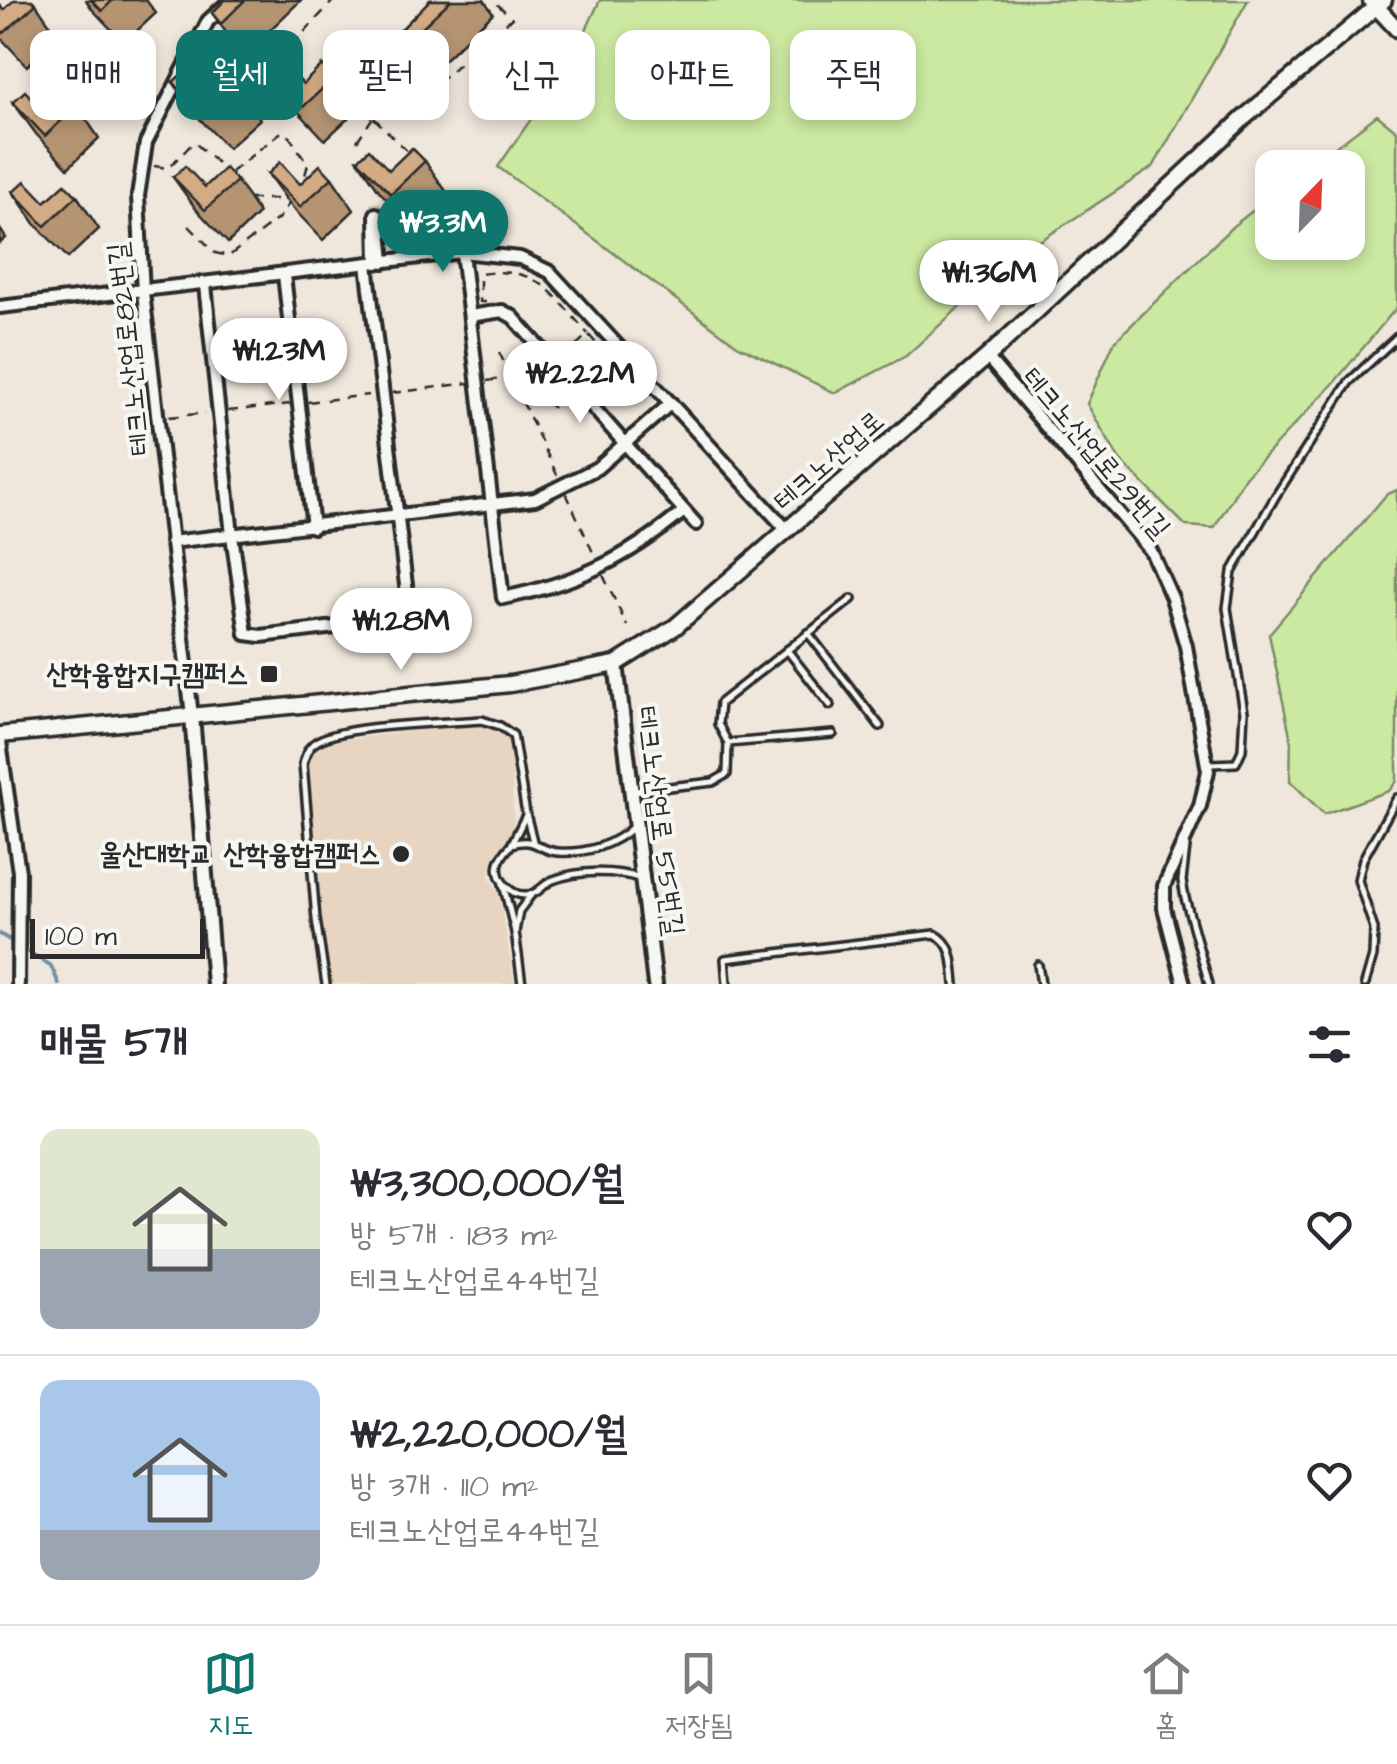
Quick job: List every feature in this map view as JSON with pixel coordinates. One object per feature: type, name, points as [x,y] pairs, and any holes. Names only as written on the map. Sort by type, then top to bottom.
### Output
[{"type":"main road","points":[[1377,2],[1397,29]]},
{"type":"main road","name":"테크노산업로","points":[[0,739],[510,684],[616,664],[675,627],[987,357],[1195,162],[1377,2]]},
{"type":"street","name":"테크노산업로82번길","points":[[192,716],[142,292],[138,196],[146,143],[208,21],[231,0]]},
{"type":"street","points":[[0,308],[462,252],[520,258],[550,272],[787,530]]},
{"type":"street","points":[[462,252],[502,598],[554,588],[600,568],[649,540],[684,510]]},
{"type":"street","points":[[205,284],[246,634],[261,636],[410,618],[382,394],[376,263]]},
{"type":"street","points":[[284,275],[314,527]]},
{"type":"street","points":[[470,316],[502,311],[513,317],[696,524]]},
{"type":"street","name":"테크노산업로29번길","points":[[987,357],[1151,551],[1172,598],[1186,646],[1206,764],[1200,806],[1164,886],[1164,908],[1184,984]]},
{"type":"street","points":[[172,542],[535,499],[597,468],[671,403]]},
{"type":"street","name":"테크노산업로 55번길","points":[[616,664],[655,984]]},
{"type":"street","points":[[192,716],[214,984]]},
{"type":"street","points":[[0,739],[19,872],[18,984]]},
{"type":"lane","points":[[1206,764],[1236,763],[1242,750],[1244,712],[1227,608],[1232,572],[1274,496],[1348,382],[1397,337]]},
{"type":"lane","points":[[631,792],[713,782],[727,774],[728,742],[718,724],[720,703],[852,599]]},
{"type":"lane","points":[[808,634],[880,726]]},
{"type":"lane","points":[[787,650],[830,705]]},
{"type":"lane","points":[[326,984],[316,918],[303,764],[308,748],[326,736],[344,732],[482,720],[500,726],[514,735],[533,840]]},
{"type":"lane","points":[[728,742],[834,734]]},
{"type":"lane","points":[[1365,984],[1374,956],[1374,930],[1358,880],[1363,859],[1397,798]]},
{"type":"lane","points":[[515,932],[510,924],[499,862],[526,814]]},
{"type":"lane","points":[[512,844],[533,840],[555,852],[600,848],[618,841],[636,824]]},
{"type":"lane","points":[[1188,834],[1182,881],[1209,984]]},
{"type":"lane","points":[[522,984],[515,932],[519,911],[531,894],[548,881],[574,874],[620,872],[642,879]]},
{"type":"lane","points":[[502,881],[518,894],[531,894]]},
{"type":"lane","points":[[727,984],[726,959],[936,934],[946,939],[951,950],[955,984]]},
{"type":"lane","points":[[1038,965],[1041,984]]},
{"type":"path","points":[[303,34],[334,0]]},
{"type":"path","points":[[449,72],[512,18],[493,0]]},
{"type":"path","points":[[357,141],[372,120]]},
{"type":"path","points":[[375,120],[411,155]]},
{"type":"path","points":[[142,165],[168,168],[194,142],[229,174],[280,133],[286,133],[308,164],[298,190]]},
{"type":"path","points":[[189,226],[215,253],[229,256],[278,218],[292,198],[243,199]]},
{"type":"path","points":[[490,302],[480,302],[480,274],[506,270],[525,273],[546,286],[643,397]]},
{"type":"path","points":[[560,360],[588,334]]},
{"type":"path","points":[[499,352],[627,626]]},
{"type":"path","points":[[534,387],[547,374]]},
{"type":"path","points":[[157,419],[522,376],[554,408]]},
{"type":"shaded area","name":"울산대학교 산학융합캠퍼스","points":[[479,723],[494,726],[506,735],[511,747],[514,833],[507,848],[494,859],[489,876],[498,891],[515,984],[319,984],[309,919],[298,778],[302,762],[322,742]]},
{"type":"green space","points":[[600,0],[1248,0],[1153,167],[1011,260],[906,356],[835,393],[737,345],[498,167],[530,120],[595,120],[595,30],[586,30]]},
{"type":"green space","points":[[1377,115],[1397,131],[1397,307],[1333,384],[1245,477],[1214,528],[1186,526],[1119,459],[1087,404],[1114,342],[1255,209],[1255,260],[1365,260],[1365,150],[1331,150]]},
{"type":"green space","points":[[1397,490],[1397,781],[1389,791],[1324,814],[1290,781],[1291,740],[1269,634],[1386,495]]},
{"type":"building","points":[[14,0],[32,0],[36,4],[4,33],[0,29],[0,5],[4,10]]},
{"type":"building","points":[[91,0],[113,0],[102,11]]},
{"type":"building","points":[[225,0],[245,0],[221,24],[212,13]]},
{"type":"building","points":[[430,0],[451,0],[419,30],[401,30]]},
{"type":"building","points":[[322,65],[323,88],[303,107],[303,84]]},
{"type":"building","points":[[25,91],[30,96],[30,120],[62,120],[45,136],[13,102]]},
{"type":"building","points":[[412,148],[425,161],[391,194],[358,160],[369,149],[389,170]]},
{"type":"building","points":[[280,162],[300,184],[320,165],[332,178],[300,207],[268,174]]},
{"type":"building","points":[[185,166],[205,187],[225,168],[237,181],[205,210],[173,177]]},
{"type":"building","points":[[25,181],[45,202],[65,184],[77,196],[45,226],[13,192]]},
{"type":"waterway","points":[[0,934],[51,966],[59,984]]},
{"type":"tunnel","points":[[375,203],[376,214]]},
{"type":"place","name":"산학융합지구캠퍼스","points":[[269,674]]},
{"type":"place","name":"울산대학교 산학융합캠퍼스","points":[[401,854]]}]
